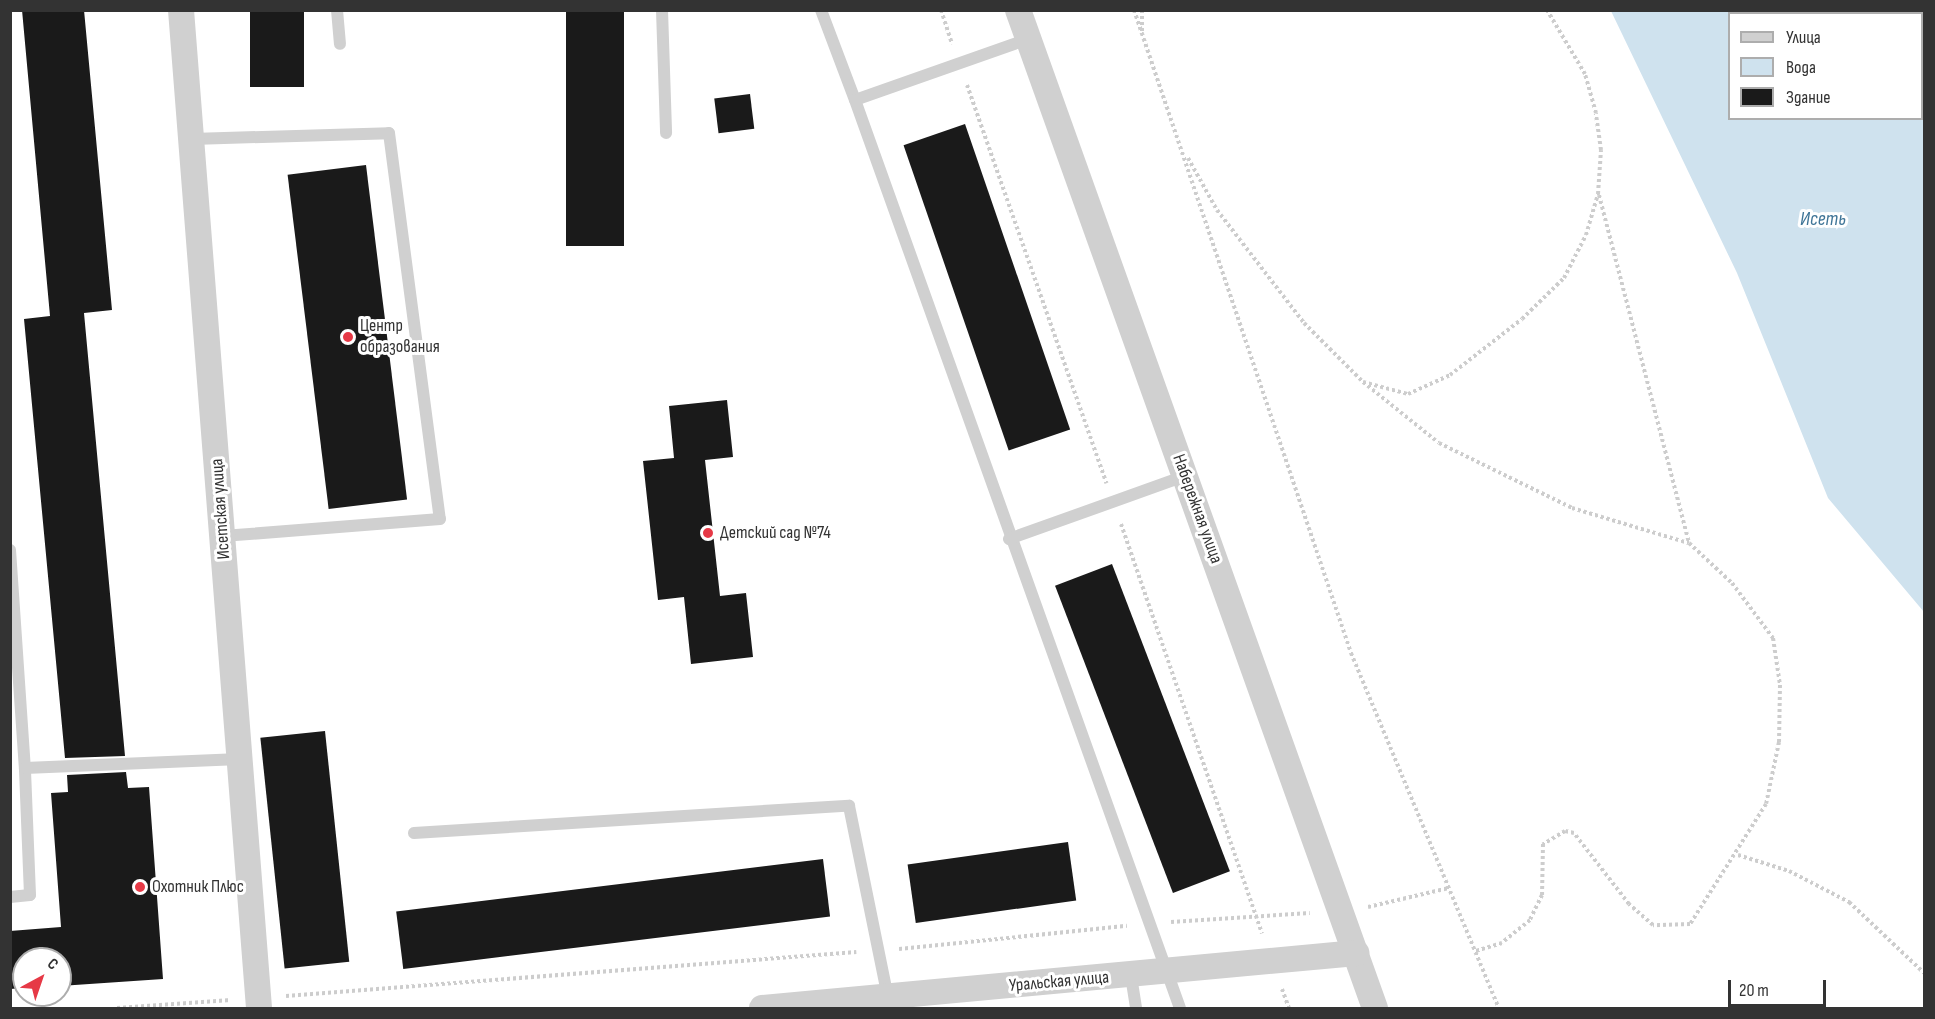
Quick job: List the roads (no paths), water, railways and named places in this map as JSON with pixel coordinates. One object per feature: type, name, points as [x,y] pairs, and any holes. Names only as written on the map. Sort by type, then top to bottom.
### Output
[{"type":"street","name":"Исетская улица","points":[[182,10],[259,1003]]},
{"type":"street","name":"Набережная улица","points":[[1018,10],[1376,1008]]},
{"type":"street","name":"Уральская улица","points":[[762,1008],[1167,973],[1356,953]]},
{"type":"lane","points":[[337,10],[340,44]]},
{"type":"lane","points":[[662,10],[666,133]]},
{"type":"lane","points":[[821,10],[855,100],[1009,539],[1151,923],[1180,1008]]},
{"type":"lane","points":[[855,100],[1028,39]]},
{"type":"lane","points":[[192,139],[389,133],[440,519],[223,536]]},
{"type":"lane","points":[[1009,539],[1185,476]]},
{"type":"lane","points":[[10,550],[13,623],[25,768],[30,895],[10,897]]},
{"type":"lane","points":[[25,768],[240,759]]},
{"type":"lane","points":[[414,833],[849,806],[888,997]]},
{"type":"lane","points":[[1131,976],[1136,1008]]},
{"type":"water","name":"Исеть","points":[[1611,11],[1924,11],[1924,612],[1828,498],[1737,273]]},
{"type":"place","name":"Центр образования","points":[[348,337]]},
{"type":"place","name":"Детский сад №74","points":[[708,533]]},
{"type":"place","name":"Охотник Плюс","points":[[140,887]]}]
